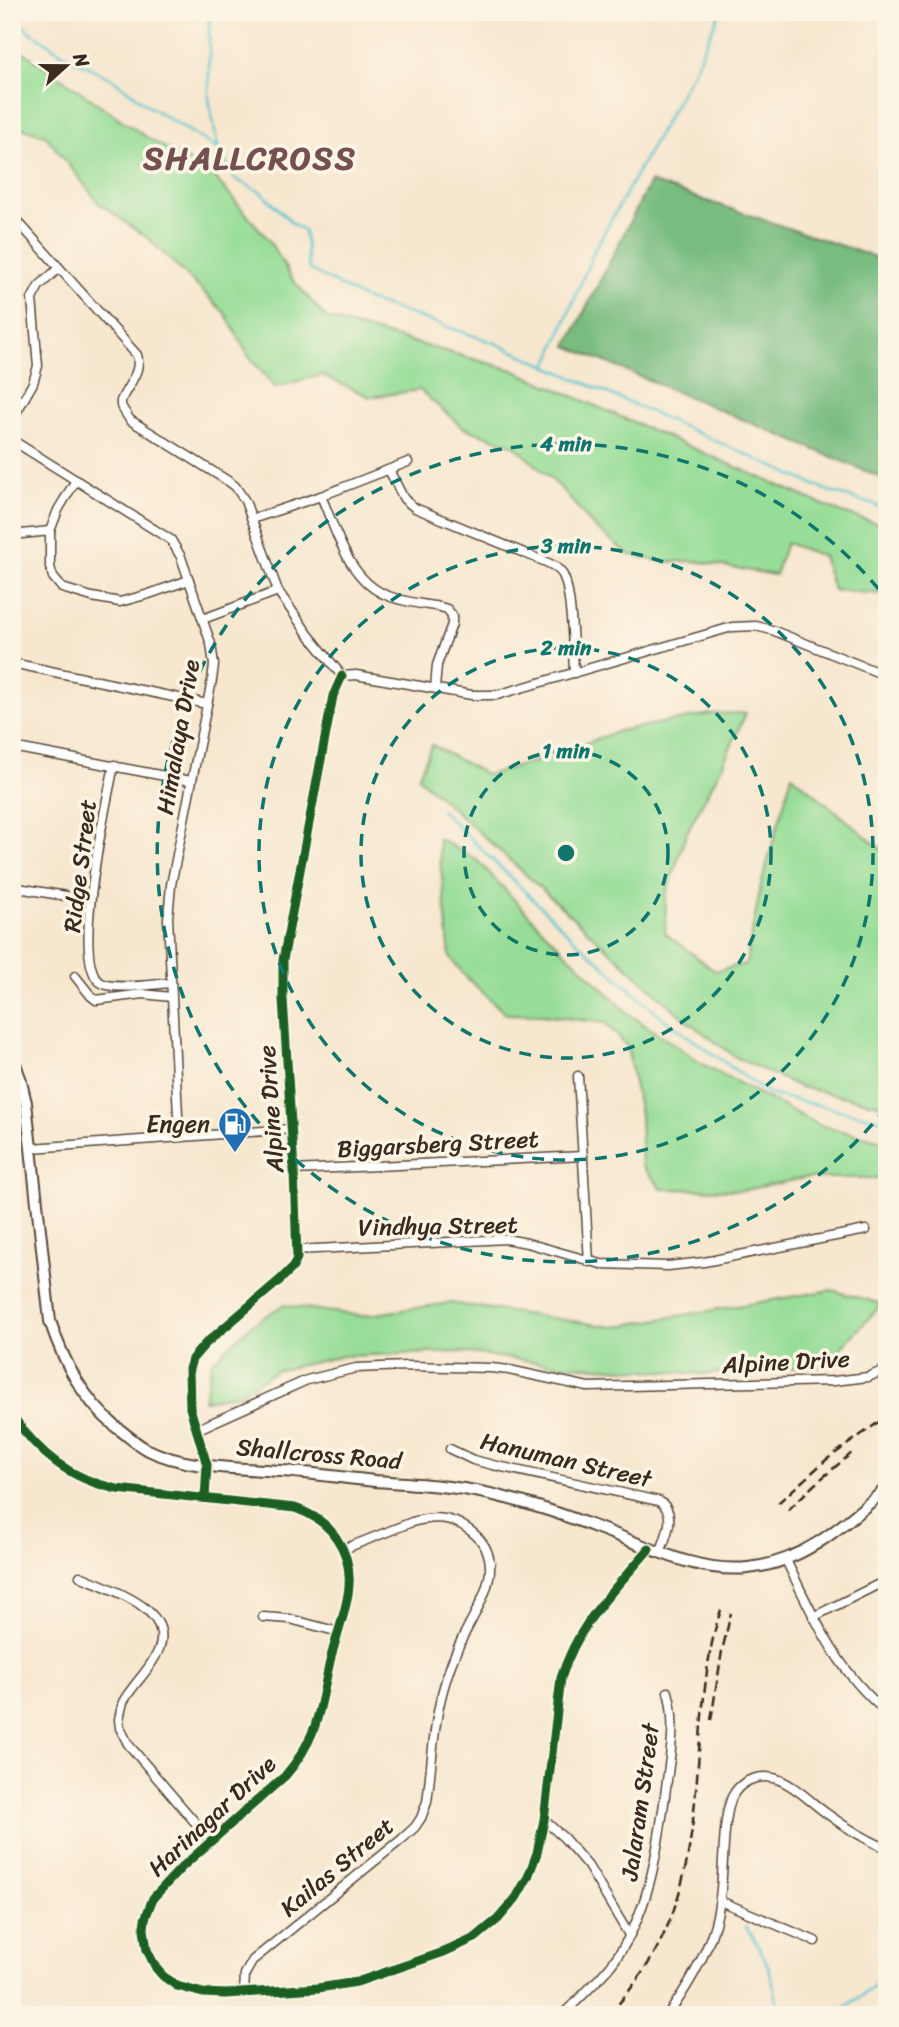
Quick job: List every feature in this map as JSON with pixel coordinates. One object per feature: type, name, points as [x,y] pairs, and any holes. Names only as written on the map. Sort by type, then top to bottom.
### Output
[{"type":"street","points":[[12,215],[137,355],[137,372],[121,401],[121,406],[130,420],[235,486],[245,500],[278,591],[342,676],[356,675],[472,695],[497,695],[745,625],[772,630],[887,676]]},
{"type":"street","points":[[12,420],[33,383],[38,366],[32,299],[39,286],[59,268]]},
{"type":"street","name":"Himalaya Drive","points":[[12,440],[165,535],[177,548],[214,654],[213,673],[169,902],[170,983],[179,1136]]},
{"type":"street","points":[[252,519],[408,462]]},
{"type":"street","points":[[389,470],[404,499],[415,508],[546,562],[561,571],[568,599],[575,673]]},
{"type":"street","points":[[76,480],[58,510],[50,531],[50,567],[57,584],[68,590],[120,602],[189,580]]},
{"type":"street","points":[[321,496],[350,561],[361,576],[379,592],[388,596],[447,610],[452,615],[452,624],[438,658],[435,688]]},
{"type":"street","points":[[12,535],[50,531]]},
{"type":"street","points":[[203,619],[278,591]]},
{"type":"street","points":[[12,663],[207,704]]},
{"type":"street","name":"Alpine Drive","points":[[297,1250],[283,960],[333,696],[342,676]]},
{"type":"street","points":[[12,747],[191,780]]},
{"type":"street","name":"Ridge Street","points":[[114,765],[90,900],[89,965],[96,978],[105,985],[170,983]]},
{"type":"street","points":[[12,887],[90,900]]},
{"type":"street","points":[[75,975],[96,1000],[143,994],[171,997]]},
{"type":"street","name":"Shallcross Road","points":[[12,1056],[26,1103],[47,1306],[55,1337],[71,1373],[85,1395],[102,1415],[143,1447],[176,1461],[428,1485],[504,1497],[602,1529],[687,1562],[724,1569],[748,1568],[786,1560],[828,1536],[887,1488]]},
{"type":"street","points":[[579,1076],[589,1262]]},
{"type":"street","points":[[32,1148],[292,1129]]},
{"type":"street","name":"Biggarsberg Street","points":[[295,1171],[583,1156]]},
{"type":"street","name":"Vindhya Street","points":[[297,1250],[506,1239],[527,1242],[589,1262],[612,1266],[685,1265],[866,1230]]},
{"type":"street","points":[[205,1498],[207,1465],[190,1408],[188,1383],[192,1359],[205,1344],[293,1267],[297,1250]]},
{"type":"street","name":"Alpine Drive","points":[[196,1430],[307,1380],[356,1368],[491,1368],[588,1387],[824,1381],[868,1377],[887,1370]]},
{"type":"street","name":"Harinagar Drive","points":[[12,1415],[54,1461],[88,1482],[117,1489],[283,1506],[305,1511],[326,1525],[344,1549],[350,1571],[350,1586],[331,1657],[321,1709],[309,1744],[285,1776],[182,1867],[153,1898],[145,1919],[145,1940],[156,1968],[177,1986],[203,1993],[318,1988],[357,1982],[433,1956],[475,1938],[498,1919],[516,1898],[537,1853],[544,1819],[561,1678],[566,1662],[585,1625],[649,1549]]},
{"type":"street","name":"Hanuman Street","points":[[450,1449],[473,1460],[659,1501],[669,1510],[670,1516],[660,1553]]},
{"type":"street","name":"Kailas Street","points":[[244,1993],[245,1974],[253,1960],[386,1853],[415,1827],[421,1818],[427,1802],[442,1693],[458,1648],[483,1600],[489,1582],[488,1556],[479,1539],[466,1527],[444,1518],[412,1522],[344,1549]]},
{"type":"street","points":[[786,1560],[825,1640],[848,1674],[887,1712]]},
{"type":"street","points":[[80,1576],[137,1602],[153,1614],[158,1623],[161,1632],[160,1648],[122,1702],[120,1728],[136,1755],[211,1841]]},
{"type":"street","points":[[813,1616],[887,1580]]},
{"type":"street","points":[[263,1617],[290,1619],[339,1632]]},
{"type":"street","name":"Jalaram Street","points":[[562,2015],[611,1965],[644,1903],[661,1829],[673,1725],[668,1692]]},
{"type":"street","points":[[668,2015],[707,1947],[714,1926],[720,1901],[725,1835],[731,1800],[738,1788],[749,1780],[774,1778],[855,1833],[887,1849]]},
{"type":"street","points":[[544,1819],[588,1866],[629,1935]]},
{"type":"street","points":[[720,1901],[815,1941]]},
{"type":"green space","points":[[12,44],[146,137],[212,174],[268,239],[292,279],[326,318],[513,370],[842,513],[887,526],[887,599],[882,594],[833,590],[823,556],[786,543],[775,575],[695,561],[663,562],[628,554],[593,526],[560,487],[515,446],[462,427],[420,390],[370,397],[322,375],[275,387],[249,357],[225,313],[150,240],[99,203],[45,135],[12,125]]},
{"type":"green space","points":[[650,182],[887,261],[887,480],[567,346]]},
{"type":"green space","points":[[746,713],[687,832],[666,895],[665,933],[715,971],[746,964],[761,885],[792,775],[887,854],[887,1106],[800,1087],[737,1058],[687,1021],[418,777],[432,745],[487,775],[537,761],[619,731],[710,714]]},
{"type":"green space","points":[[438,838],[477,860],[544,931],[629,1014],[704,1065],[819,1125],[887,1142],[887,1178],[804,1178],[745,1190],[662,1189],[642,1166],[640,1114],[627,1046],[605,1023],[542,1015],[506,1014],[465,976],[450,957]]},
{"type":"green space","points":[[831,1290],[882,1304],[824,1366],[704,1374],[551,1364],[462,1352],[342,1356],[276,1371],[238,1394],[204,1400],[212,1362],[250,1326],[283,1305],[362,1316],[450,1303],[613,1327]]},
{"type":"waterway","points":[[209,12],[209,99],[218,148]]},
{"type":"waterway","points":[[547,366],[594,251],[695,68],[720,12]]},
{"type":"waterway","points":[[12,19],[63,54],[114,80],[150,107],[218,149],[235,179],[261,192],[293,224],[304,231],[309,269],[365,299],[495,343],[826,490],[887,509]]},
{"type":"waterway","points":[[440,809],[575,940],[664,1019],[769,1094],[887,1121]]},
{"type":"waterway","points":[[745,1926],[760,1948],[769,1968],[779,2015]]},
{"type":"waterway","points":[[834,2015],[887,1978]]},
{"type":"railway","points":[[778,1503],[826,1460],[887,1416]]},
{"type":"railway","points":[[788,1510],[853,1452]]},
{"type":"railway","points":[[609,2015],[652,1957],[663,1936],[681,1886],[695,1806],[708,1667],[721,1610]]},
{"type":"railway","points":[[711,1720],[731,1613]]},
{"type":"cycle path","points":[[205,1498],[207,1465],[190,1408],[189,1369],[192,1359],[205,1344],[281,1279],[293,1267],[297,1258],[283,960],[333,696],[342,676]]},
{"type":"cycle path","points":[[12,1415],[45,1453],[85,1479],[117,1489],[295,1508],[324,1524],[345,1553],[348,1598],[331,1657],[321,1706],[306,1747],[285,1776],[182,1867],[153,1898],[145,1919],[147,1950],[156,1968],[177,1986],[203,1993],[318,1988],[357,1982],[444,1952],[475,1938],[498,1919],[516,1898],[537,1853],[544,1820],[561,1678],[569,1658],[577,1640],[609,1594],[649,1549]]},
{"type":"place","name":"Engen","points":[[235,1154]]},
{"type":"district","name":"SHALLCROSS","points":[[250,158]]}]
